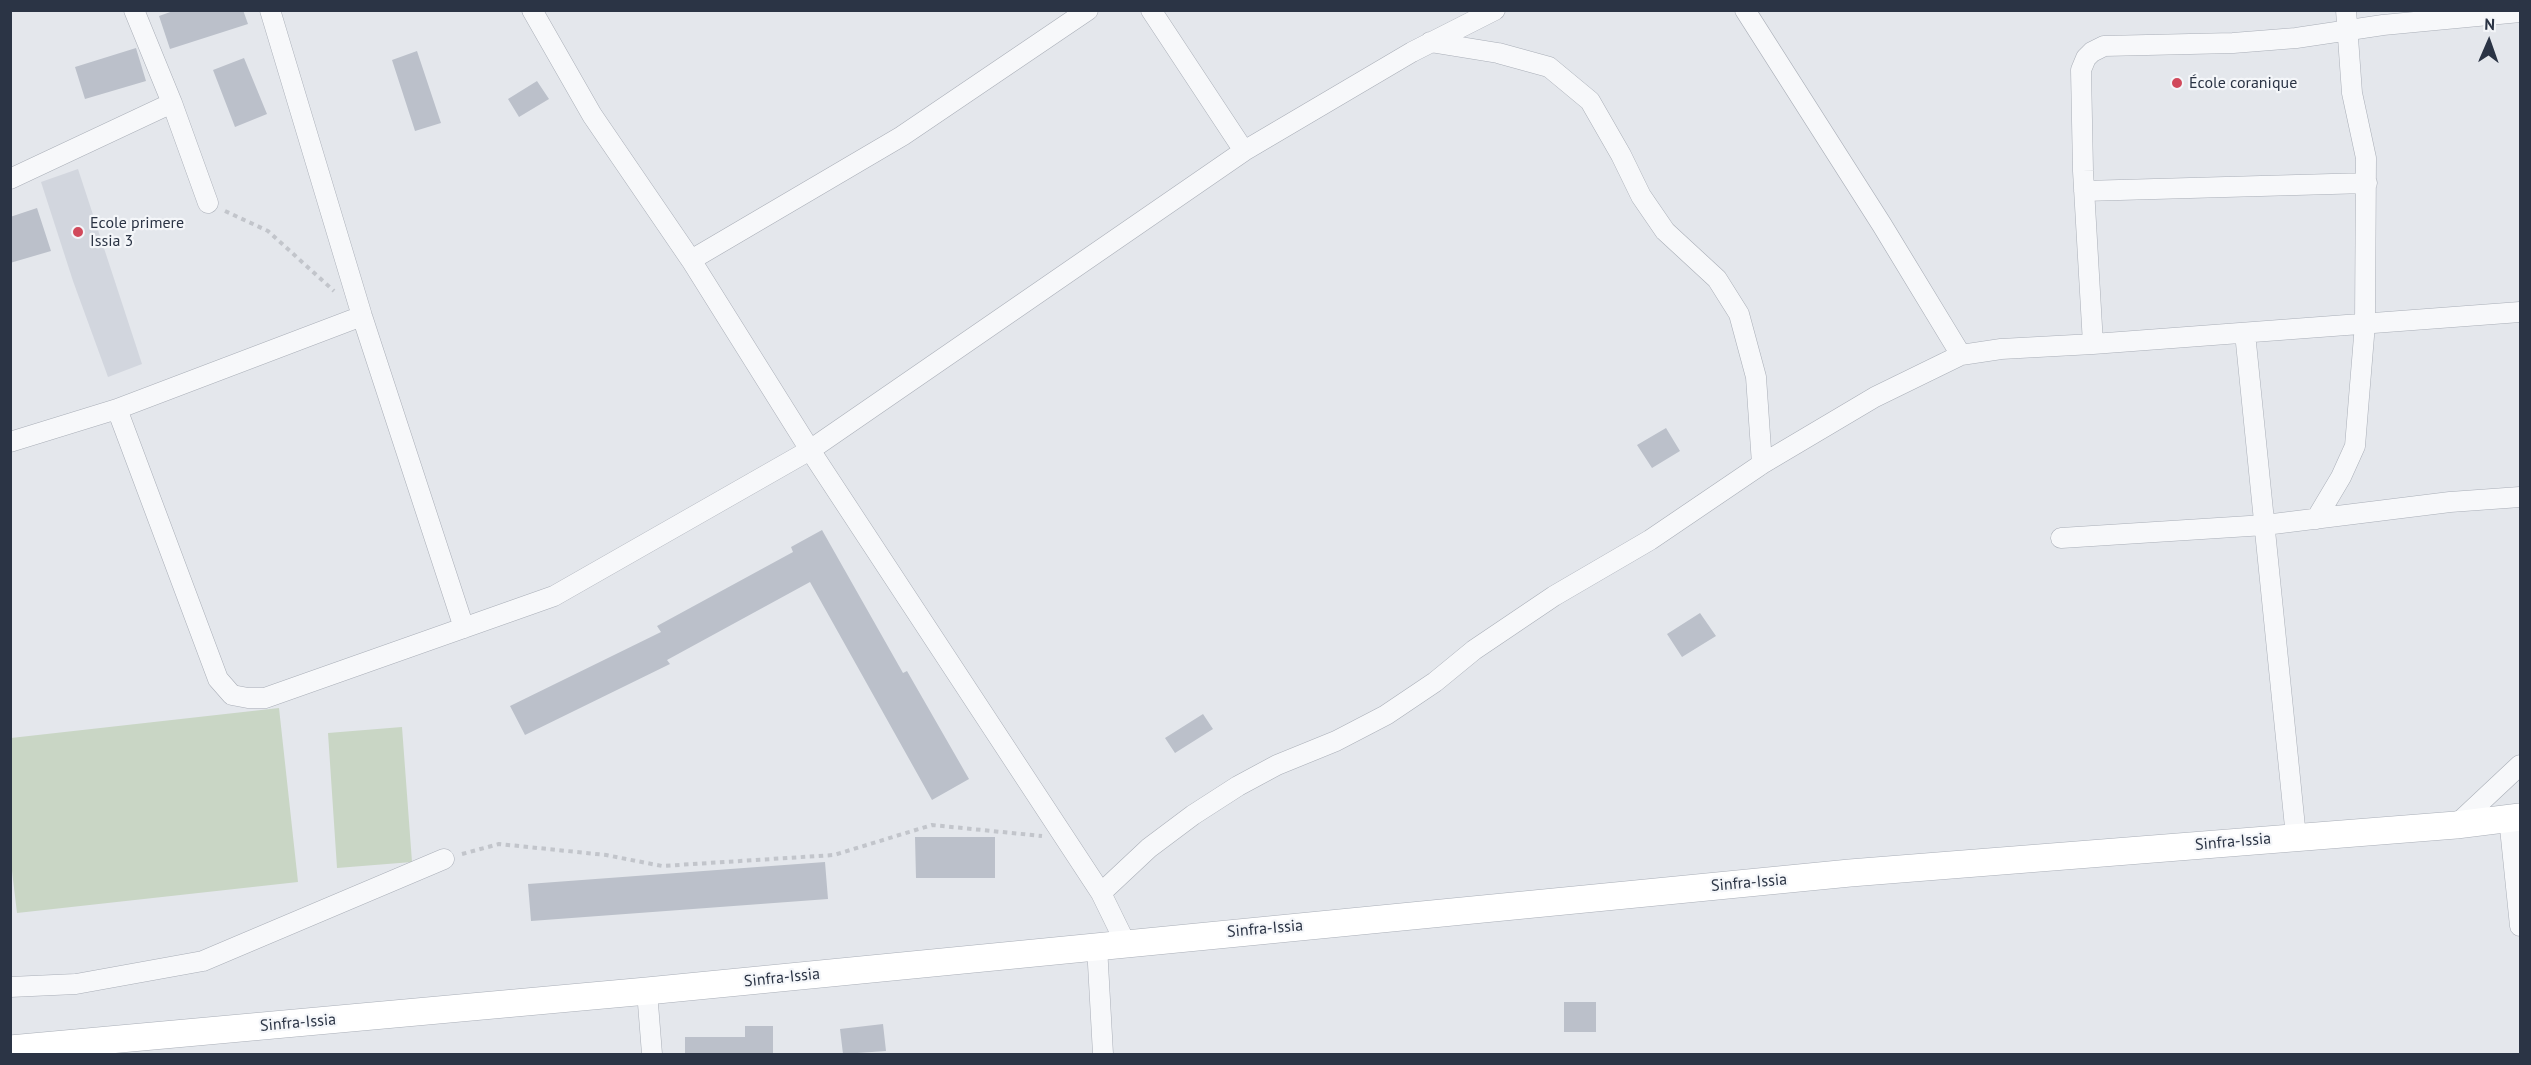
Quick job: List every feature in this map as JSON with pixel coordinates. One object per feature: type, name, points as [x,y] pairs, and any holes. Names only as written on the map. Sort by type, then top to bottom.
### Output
[{"type":"main road","name":"Sinfra-Issia","points":[[10,1049],[647,991],[1125,942],[1838,874],[2456,825],[2515,818]]},
{"type":"street","points":[[134,10],[172,103],[208,203]]},
{"type":"street","points":[[270,10],[362,316],[464,628]]},
{"type":"street","points":[[532,10],[592,115],[691,260],[810,450],[1101,893],[1125,942]]},
{"type":"street","points":[[691,260],[902,136],[1088,10]]},
{"type":"street","points":[[1152,10],[1244,151]]},
{"type":"street","points":[[117,409],[218,679],[232,694],[248,698],[265,698],[555,596],[810,450],[1244,151],[1430,42],[1494,10]]},
{"type":"street","points":[[1745,10],[1882,225],[1961,355]]},
{"type":"street","points":[[2316,519],[2341,477],[2355,446],[2365,324],[2366,158],[2352,93],[2346,10]]},
{"type":"street","points":[[2093,344],[2084,191],[2081,70],[2086,58],[2092,52],[2104,46],[2233,43],[2296,38],[2443,18],[2520,12]]},
{"type":"street","points":[[1430,42],[1498,53],[1549,67],[1590,101],[1622,155],[1641,196],[1665,231],[1718,279],[1739,314],[1756,377],[1762,464]]},
{"type":"street","points":[[10,178],[172,103]]},
{"type":"street","points":[[2084,191],[2367,183]]},
{"type":"street","points":[[1101,893],[1149,848],[1238,786],[1277,765],[1336,741],[1386,715],[1435,682],[1474,650],[1554,596],[1650,540],[1762,464],[1875,397],[1961,355],[2001,349],[2520,312]]},
{"type":"street","points":[[10,442],[117,409],[362,316]]},
{"type":"street","points":[[2246,333],[2296,837]]},
{"type":"street","points":[[2061,538],[2265,525],[2450,502],[2520,497]]},
{"type":"street","points":[[2456,825],[2520,765]]},
{"type":"street","points":[[2515,818],[2520,926]]},
{"type":"street","points":[[10,987],[76,984],[202,961],[444,859]]},
{"type":"street","points":[[1097,946],[1103,1054]]},
{"type":"street","points":[[647,991],[652,1054]]},
{"type":"path","points":[[208,203],[268,231],[362,316]]},
{"type":"path","points":[[444,859],[499,844],[606,855],[662,866],[834,855],[932,825],[1064,838]]},
{"type":"shaded area","name":"Ecole primere Issia 3","points":[[78,169],[142,364],[108,377],[73,281],[41,182]]},
{"type":"green space","points":[[279,708],[298,882],[17,913],[10,854],[11,738]]},
{"type":"green space","points":[[402,727],[412,862],[337,868],[328,733]]},
{"type":"building","points":[[176,10],[243,10],[248,24],[170,49],[159,16]]},
{"type":"building","points":[[136,48],[146,81],[85,99],[75,67]]},
{"type":"building","points":[[417,51],[441,123],[415,131],[392,60]]},
{"type":"building","points":[[244,58],[267,114],[235,127],[213,70]]},
{"type":"building","points":[[537,81],[549,99],[519,117],[508,99]]},
{"type":"building","points":[[37,208],[51,251],[10,263],[10,217]]},
{"type":"building","points":[[1666,428],[1680,451],[1652,468],[1637,445]]},
{"type":"building","points":[[822,530],[903,673],[907,671],[969,779],[932,800],[810,582],[667,660],[670,664],[525,735],[510,706],[661,632],[657,626],[793,552],[791,547]]},
{"type":"building","points":[[1700,613],[1716,636],[1682,657],[1667,634]]},
{"type":"building","points":[[1203,714],[1213,729],[1175,753],[1165,738]]},
{"type":"building","points":[[915,837],[995,837],[995,878],[916,878]]},
{"type":"building","points":[[825,862],[828,899],[531,921],[528,884]]},
{"type":"building","points":[[1564,1002],[1596,1002],[1596,1032],[1564,1032]]},
{"type":"building","points":[[883,1024],[886,1051],[843,1054],[840,1029]]},
{"type":"building","points":[[745,1026],[773,1026],[773,1054],[685,1054],[685,1037],[745,1037]]},
{"type":"place","name":"École coranique","points":[[2177,83]]},
{"type":"place","name":"Ecole primere Issia 3","points":[[78,232]]}]
